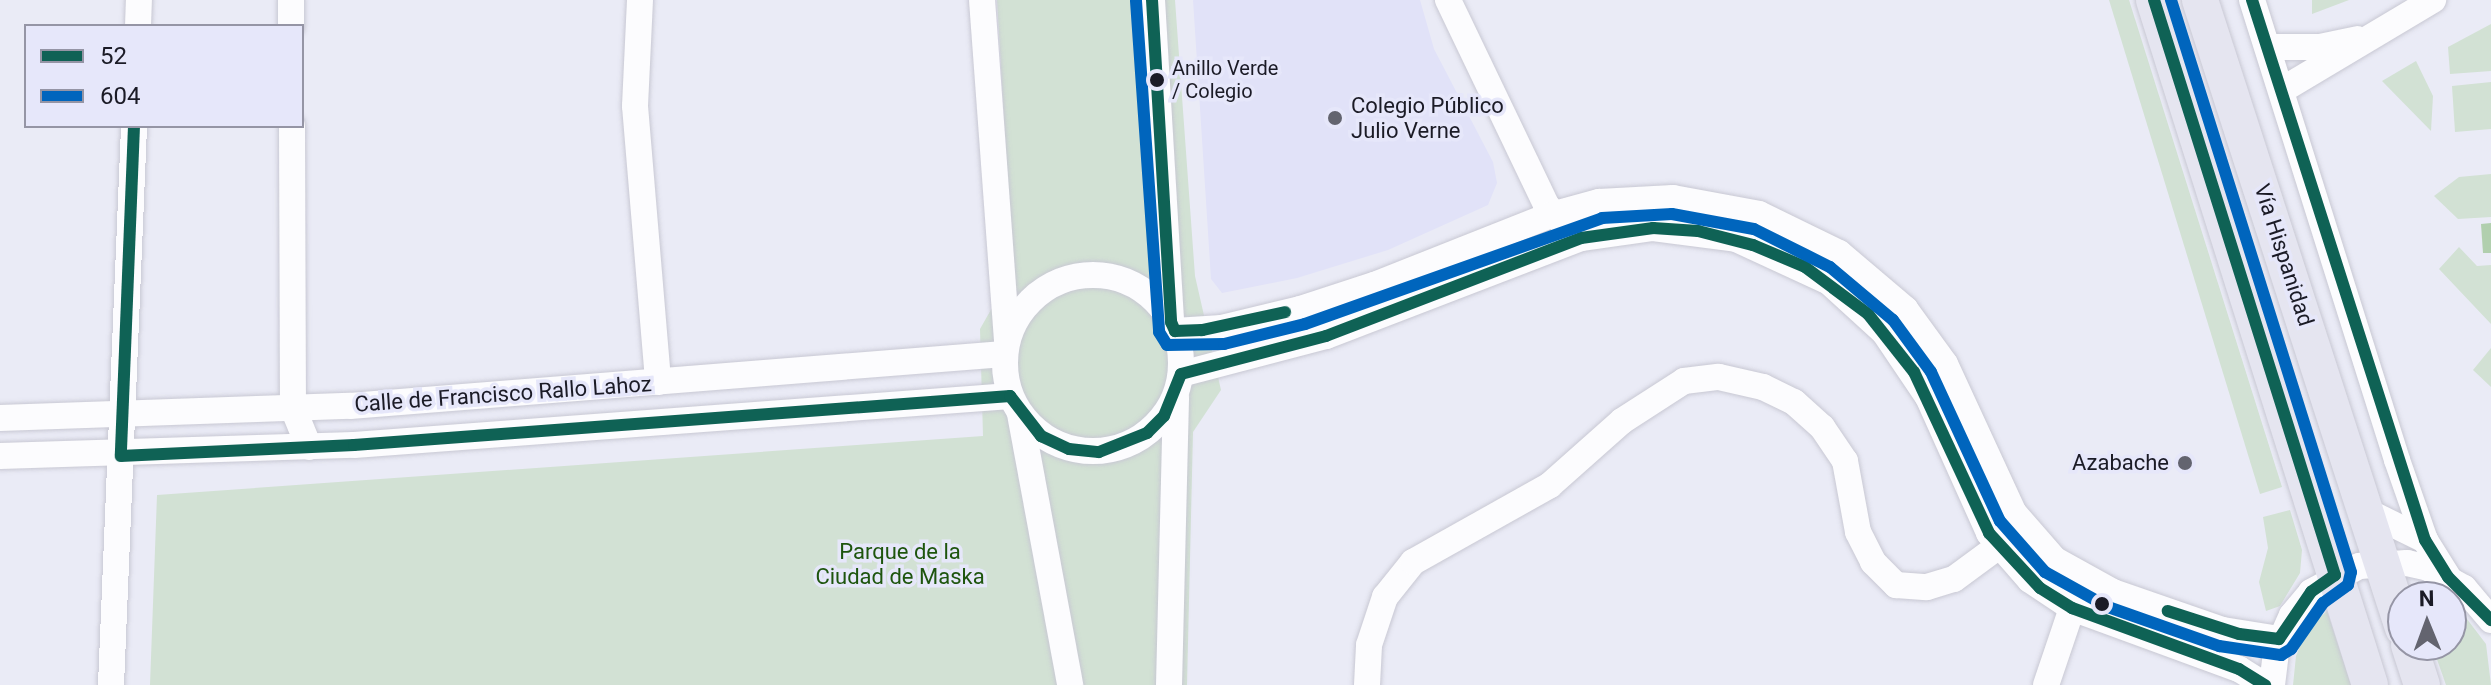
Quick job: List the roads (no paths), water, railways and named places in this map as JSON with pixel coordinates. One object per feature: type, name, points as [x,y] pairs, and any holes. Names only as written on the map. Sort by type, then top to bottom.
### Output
[{"type":"highway","name":"Vía Hispanidad","points":[[2154,0],[2370,685]]},
{"type":"highway","name":"Vía Hispanidad","points":[[2200,0],[2388,581]]},
{"type":"highway","points":[[2414,661],[2422,685]]},
{"type":"street","points":[[138,24],[139,0]]},
{"type":"street","points":[[291,0],[291,24]]},
{"type":"street","points":[[640,0],[634,95],[658,382]]},
{"type":"street","points":[[982,0],[1005,347],[1070,685]]},
{"type":"street","points":[[1152,0],[1178,385],[1169,685]]},
{"type":"street","points":[[1448,0],[1551,215],[1581,238]]},
{"type":"street","name":"Vía Hispanidad","points":[[2252,0],[2425,540],[2448,577],[2486,609]]},
{"type":"street","points":[[2282,90],[2433,0]]},
{"type":"street","points":[[2268,47],[2320,47],[2368,36]]},
{"type":"street","points":[[111,685],[134,128]]},
{"type":"street","points":[[292,128],[293,408],[309,447]]},
{"type":"street","points":[[1005,347],[1030,301],[1048,287],[1092,275],[1138,287],[1173,327],[1222,328],[1300,309],[1551,215],[1624,199],[1718,203],[1792,227],[1839,253],[1879,282],[1929,338],[2003,493],[2041,548],[2070,572],[2113,592],[2223,630],[2279,639]]},
{"type":"street","points":[[1015,405],[1055,442],[1099,452],[1147,433],[1178,385],[1326,336],[1581,238],[1653,228],[1698,231],[1753,245],[1829,282],[1868,314],[1914,372],[1999,546],[2030,580],[2072,608],[2239,669],[2265,685]]},
{"type":"street","name":"Calle de Francisco Rallo Lahoz","points":[[0,418],[122,417],[293,408],[658,382],[1005,347]]},
{"type":"street","points":[[1367,685],[1369,645],[1385,597],[1413,562],[1550,485],[1622,421],[1684,381],[1719,377],[1763,387],[1794,402],[1822,427],[1845,461],[1858,532],[1873,562],[1896,585],[1927,587],[1954,579],[1999,546]]},
{"type":"street","name":"Calle de Francisco Rallo Lahoz","points":[[0,456],[121,456],[309,447],[1015,405]]},
{"type":"street","points":[[2366,511],[2425,540]]},
{"type":"street","name":"Vía Hispanidad","points":[[2272,685],[2279,639],[2311,592],[2335,575],[2382,563],[2407,563],[2448,577]]},
{"type":"street","points":[[2046,685],[2072,608]]},
{"type":"place","name":"Anillo Verde / Colegio","points":[[1157,80]]},
{"type":"place","name":"Colegio Público Julio Verne","points":[[1335,118]]},
{"type":"place","name":"Azabache","points":[[2185,463]]},
{"type":"park label","name":"Parque de la Ciudad de Maska","points":[[900,564]]}]
